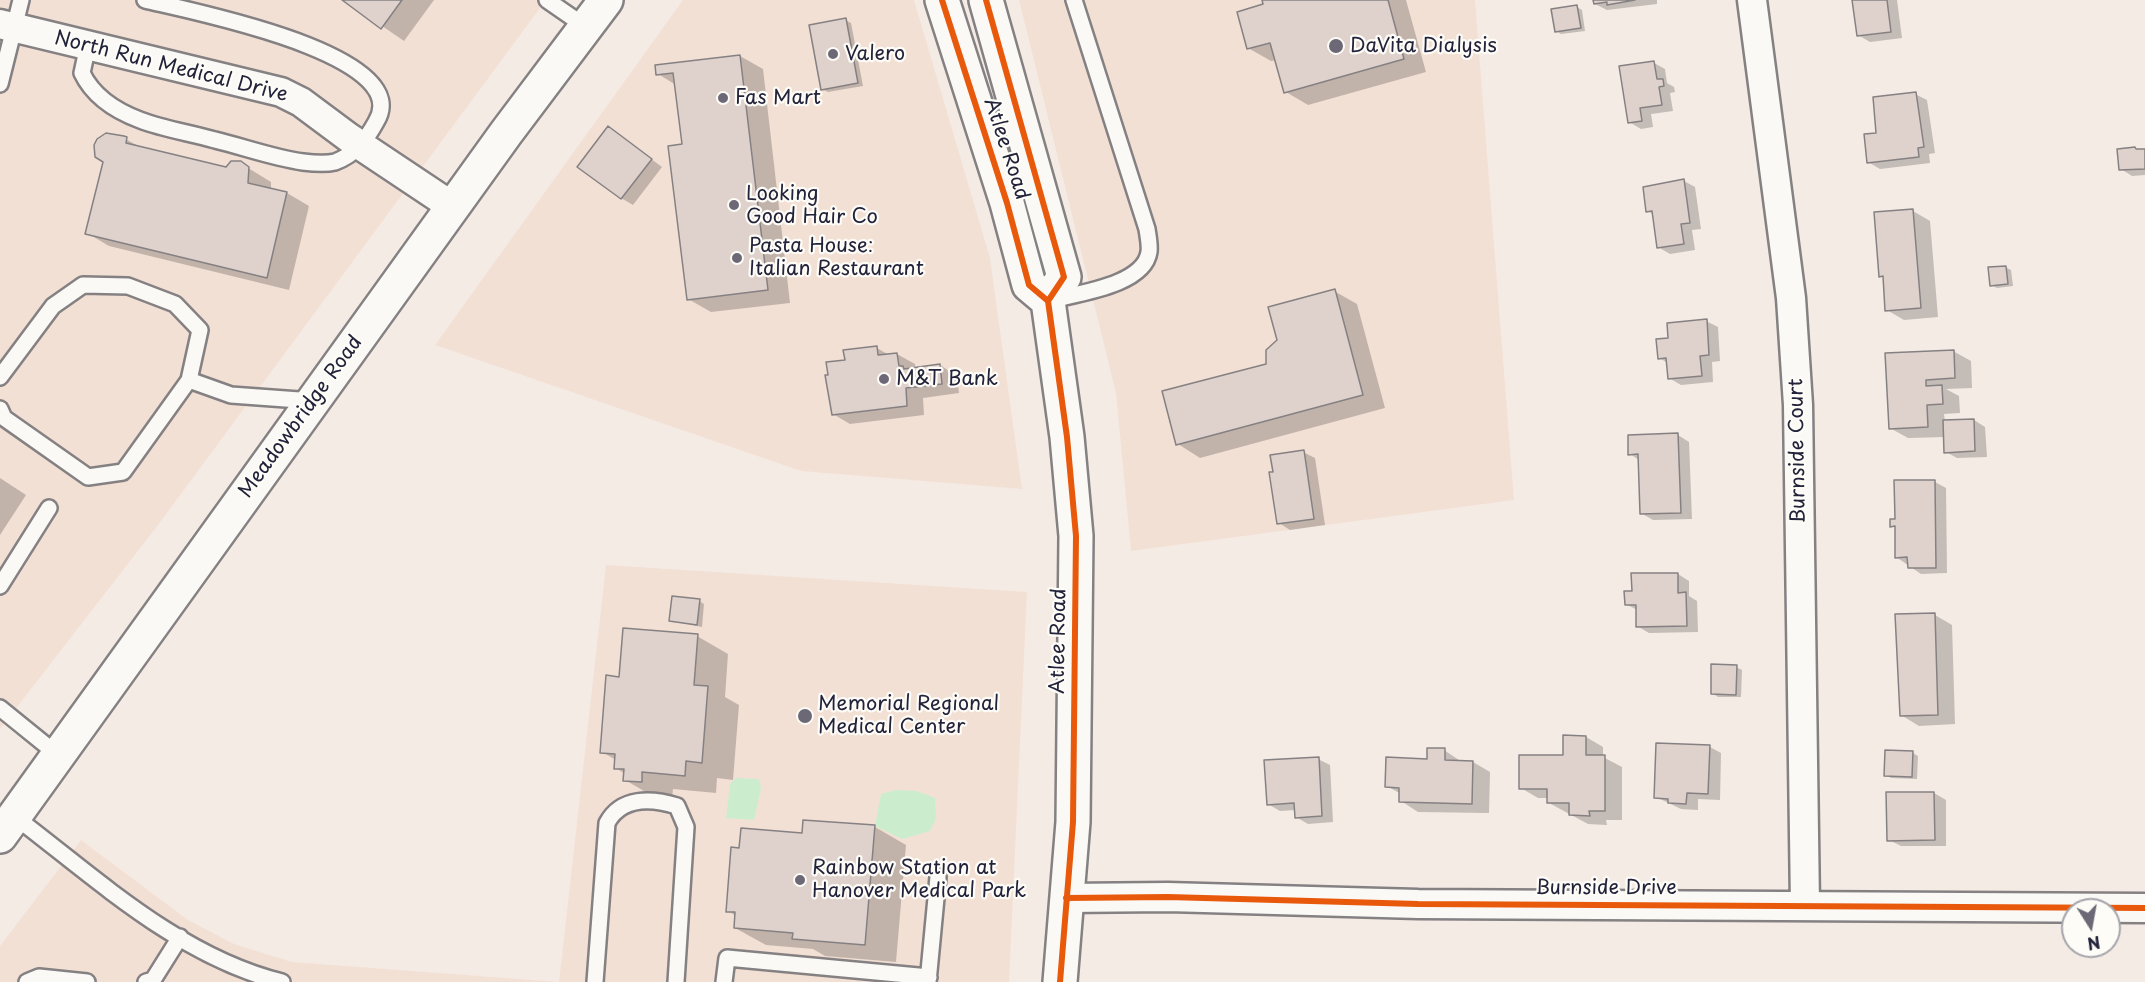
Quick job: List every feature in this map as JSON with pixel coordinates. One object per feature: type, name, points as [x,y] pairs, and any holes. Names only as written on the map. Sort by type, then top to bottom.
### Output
[{"type":"main road","name":"Meadowbridge Road","points":[[7,826],[453,207],[606,0]]},
{"type":"main road","name":"Atlee Road","points":[[942,0],[1007,203],[1029,285],[1048,301],[1067,437],[1076,536],[1073,822],[1060,982]]},
{"type":"main road","name":"Atlee Road","points":[[986,0],[1065,277],[1048,301]]},
{"type":"street","name":"Burnside Court","points":[[1752,0],[1791,298],[1798,405],[1805,905]]},
{"type":"street","name":"North Run Medical Drive","points":[[7,26],[280,92],[301,102],[453,207]]},
{"type":"street","name":"Burnside Drive","points":[[1066,898],[1418,904],[2145,908]]},
{"type":"lane","points":[[0,84],[7,26],[21,0]]},
{"type":"lane","points":[[88,45],[82,73],[89,87],[102,100],[140,120],[304,162],[334,162],[362,146],[380,117],[382,105],[379,93],[344,60],[299,41],[146,0]]},
{"type":"lane","points":[[547,0],[586,27]]},
{"type":"lane","points":[[1048,301],[1127,280],[1142,268],[1149,253],[1147,229],[1074,0]]},
{"type":"lane","points":[[0,377],[53,306],[83,285],[128,286],[175,304],[200,330],[189,380],[123,472],[88,477],[4,418],[0,409]]},
{"type":"lane","points":[[189,380],[231,396],[313,401]]},
{"type":"lane","points":[[0,586],[50,508]]},
{"type":"lane","points":[[0,708],[58,755]]},
{"type":"lane","points":[[595,982],[607,824],[613,812],[634,801],[658,800],[677,806],[686,827],[676,982]]},
{"type":"lane","points":[[7,826],[241,976],[282,982]]},
{"type":"lane","points":[[724,982],[727,958],[928,979],[938,877]]},
{"type":"lane","points":[[146,982],[153,980],[180,937]]},
{"type":"lane","points":[[27,982],[39,978],[87,982]]},
{"type":"shaded area","points":[[0,0],[546,0],[158,525],[0,729]]},
{"type":"shaded area","points":[[683,0],[914,0],[990,258],[1022,489],[801,471],[435,345]]},
{"type":"shaded area","points":[[1019,0],[1475,0],[1514,500],[1131,551],[1116,393]]},
{"type":"shaded area","name":"Memorial Regional Medical Center","points":[[606,565],[1027,592],[1009,982],[559,982]]},
{"type":"shaded area","points":[[81,840],[188,920],[234,944],[292,962],[559,982],[0,982],[0,946]]},
{"type":"green space","points":[[736,778],[759,779],[761,788],[754,820],[726,818],[730,784]]},
{"type":"green space","points":[[896,790],[917,791],[935,798],[936,819],[930,831],[902,839],[875,826],[881,794]]},
{"type":"building","points":[[342,0],[402,0],[381,29]]},
{"type":"building","name":"DaVita Dialysis","points":[[1262,0],[1388,0],[1404,59],[1284,93],[1270,43],[1247,49],[1237,12],[1263,4]]},
{"type":"building","points":[[1593,0],[1635,0],[1607,5],[1607,2],[1594,4]]},
{"type":"building","points":[[1852,0],[1887,0],[1891,32],[1857,36]]},
{"type":"building","points":[[1577,5],[1581,28],[1555,32],[1551,9]]},
{"type":"building","name":"Valero","points":[[846,18],[858,83],[821,90],[809,25]]},
{"type":"building","points":[[740,55],[768,290],[687,300],[668,146],[682,144],[673,73],[656,75],[655,65]]},
{"type":"building","points":[[1654,61],[1657,79],[1663,79],[1664,86],[1659,87],[1662,105],[1640,108],[1642,121],[1628,123],[1619,66]]},
{"type":"building","points":[[1916,92],[1924,147],[1918,148],[1919,157],[1867,163],[1864,134],[1876,133],[1873,97]]},
{"type":"building","points":[[608,126],[652,159],[621,199],[577,167]]},
{"type":"building","points":[[106,133],[127,137],[126,143],[226,167],[231,161],[241,161],[249,167],[248,183],[287,192],[267,278],[85,234],[103,162],[95,157],[94,145],[97,139]]},
{"type":"building","points":[[2135,147],[2145,149],[2145,169],[2119,170],[2117,149]]},
{"type":"building","points":[[1684,179],[1690,223],[1681,224],[1684,244],[1657,248],[1652,211],[1646,212],[1643,187]]},
{"type":"building","points":[[1913,209],[1921,308],[1885,311],[1883,276],[1879,277],[1874,212]]},
{"type":"building","points":[[2006,266],[2008,284],[1990,286],[1988,267]]},
{"type":"building","points":[[1335,289],[1363,395],[1176,445],[1162,391],[1266,364],[1266,350],[1277,340],[1268,307]]},
{"type":"building","points":[[1707,319],[1709,355],[1700,356],[1702,376],[1668,379],[1666,358],[1658,359],[1656,339],[1668,338],[1667,323]]},
{"type":"building","name":"M&T Bank","points":[[877,346],[878,355],[897,353],[899,366],[903,366],[904,369],[940,364],[942,384],[906,388],[907,406],[832,415],[825,375],[828,375],[826,362],[845,360],[843,350]]},
{"type":"building","points":[[1954,350],[1955,378],[1926,380],[1926,386],[1942,385],[1943,404],[1927,405],[1928,427],[1889,429],[1885,353]]},
{"type":"building","points":[[1974,419],[1975,451],[1944,453],[1943,420]]},
{"type":"building","points":[[1678,433],[1681,513],[1640,514],[1638,454],[1628,455],[1628,435]]},
{"type":"building","points":[[1304,450],[1314,519],[1277,524],[1269,472],[1273,472],[1270,455]]},
{"type":"building","points":[[1894,480],[1935,480],[1936,568],[1908,568],[1907,557],[1895,558],[1895,526],[1890,527],[1890,519],[1895,519]]},
{"type":"building","points":[[1631,573],[1678,573],[1678,593],[1686,592],[1687,626],[1636,627],[1636,605],[1625,605],[1624,591],[1632,591]]},
{"type":"building","points":[[672,596],[700,599],[697,625],[669,621]]},
{"type":"building","points":[[1935,613],[1938,715],[1900,716],[1895,614]]},
{"type":"building","points":[[623,628],[698,634],[694,685],[708,686],[702,763],[686,761],[685,776],[642,772],[642,782],[623,781],[624,769],[614,769],[615,754],[600,753],[606,675],[619,677]]},
{"type":"building","points":[[1711,664],[1737,665],[1736,695],[1711,694]]},
{"type":"building","points":[[1563,735],[1586,736],[1586,755],[1605,755],[1605,811],[1589,811],[1590,816],[1569,815],[1569,803],[1547,803],[1547,789],[1519,789],[1519,755],[1563,755]]},
{"type":"building","points":[[1656,743],[1710,745],[1708,794],[1687,793],[1686,804],[1668,803],[1668,799],[1654,798]]},
{"type":"building","points":[[1427,748],[1445,748],[1445,760],[1473,761],[1472,804],[1399,802],[1399,788],[1385,787],[1386,757],[1427,759]]},
{"type":"building","points":[[1885,750],[1913,751],[1912,777],[1884,776]]},
{"type":"building","points":[[1319,757],[1322,816],[1295,818],[1294,803],[1267,805],[1264,760]]},
{"type":"building","points":[[1886,792],[1934,792],[1935,840],[1887,841]]},
{"type":"building","name":"Rainbow Station at Hanover Medical Park","points":[[803,820],[875,825],[865,945],[792,939],[793,933],[734,928],[735,912],[726,912],[731,847],[739,848],[741,828],[802,833]]},
{"type":"cycle path","points":[[942,0],[1007,203],[1029,285],[1048,301]]},
{"type":"cycle path","points":[[986,0],[1064,277],[1048,301],[1067,437],[1076,536],[1073,822],[1060,982]]},
{"type":"cycle path","points":[[1066,898],[1168,897],[1418,904],[2145,908]]},
{"type":"place","name":"DaVita Dialysis","points":[[1336,46]]},
{"type":"place","name":"Valero","points":[[833,54]]},
{"type":"place","name":"Fas Mart","points":[[723,98]]},
{"type":"place","name":"Looking Good Hair Co","points":[[734,205]]},
{"type":"place","name":"Pasta House: Italian Restaurant","points":[[737,258]]},
{"type":"place","name":"M&T Bank","points":[[884,379]]},
{"type":"place","name":"Memorial Regional Medical Center","points":[[805,716]]},
{"type":"place","name":"Rainbow Station at Hanover Medical Park","points":[[800,880]]}]
